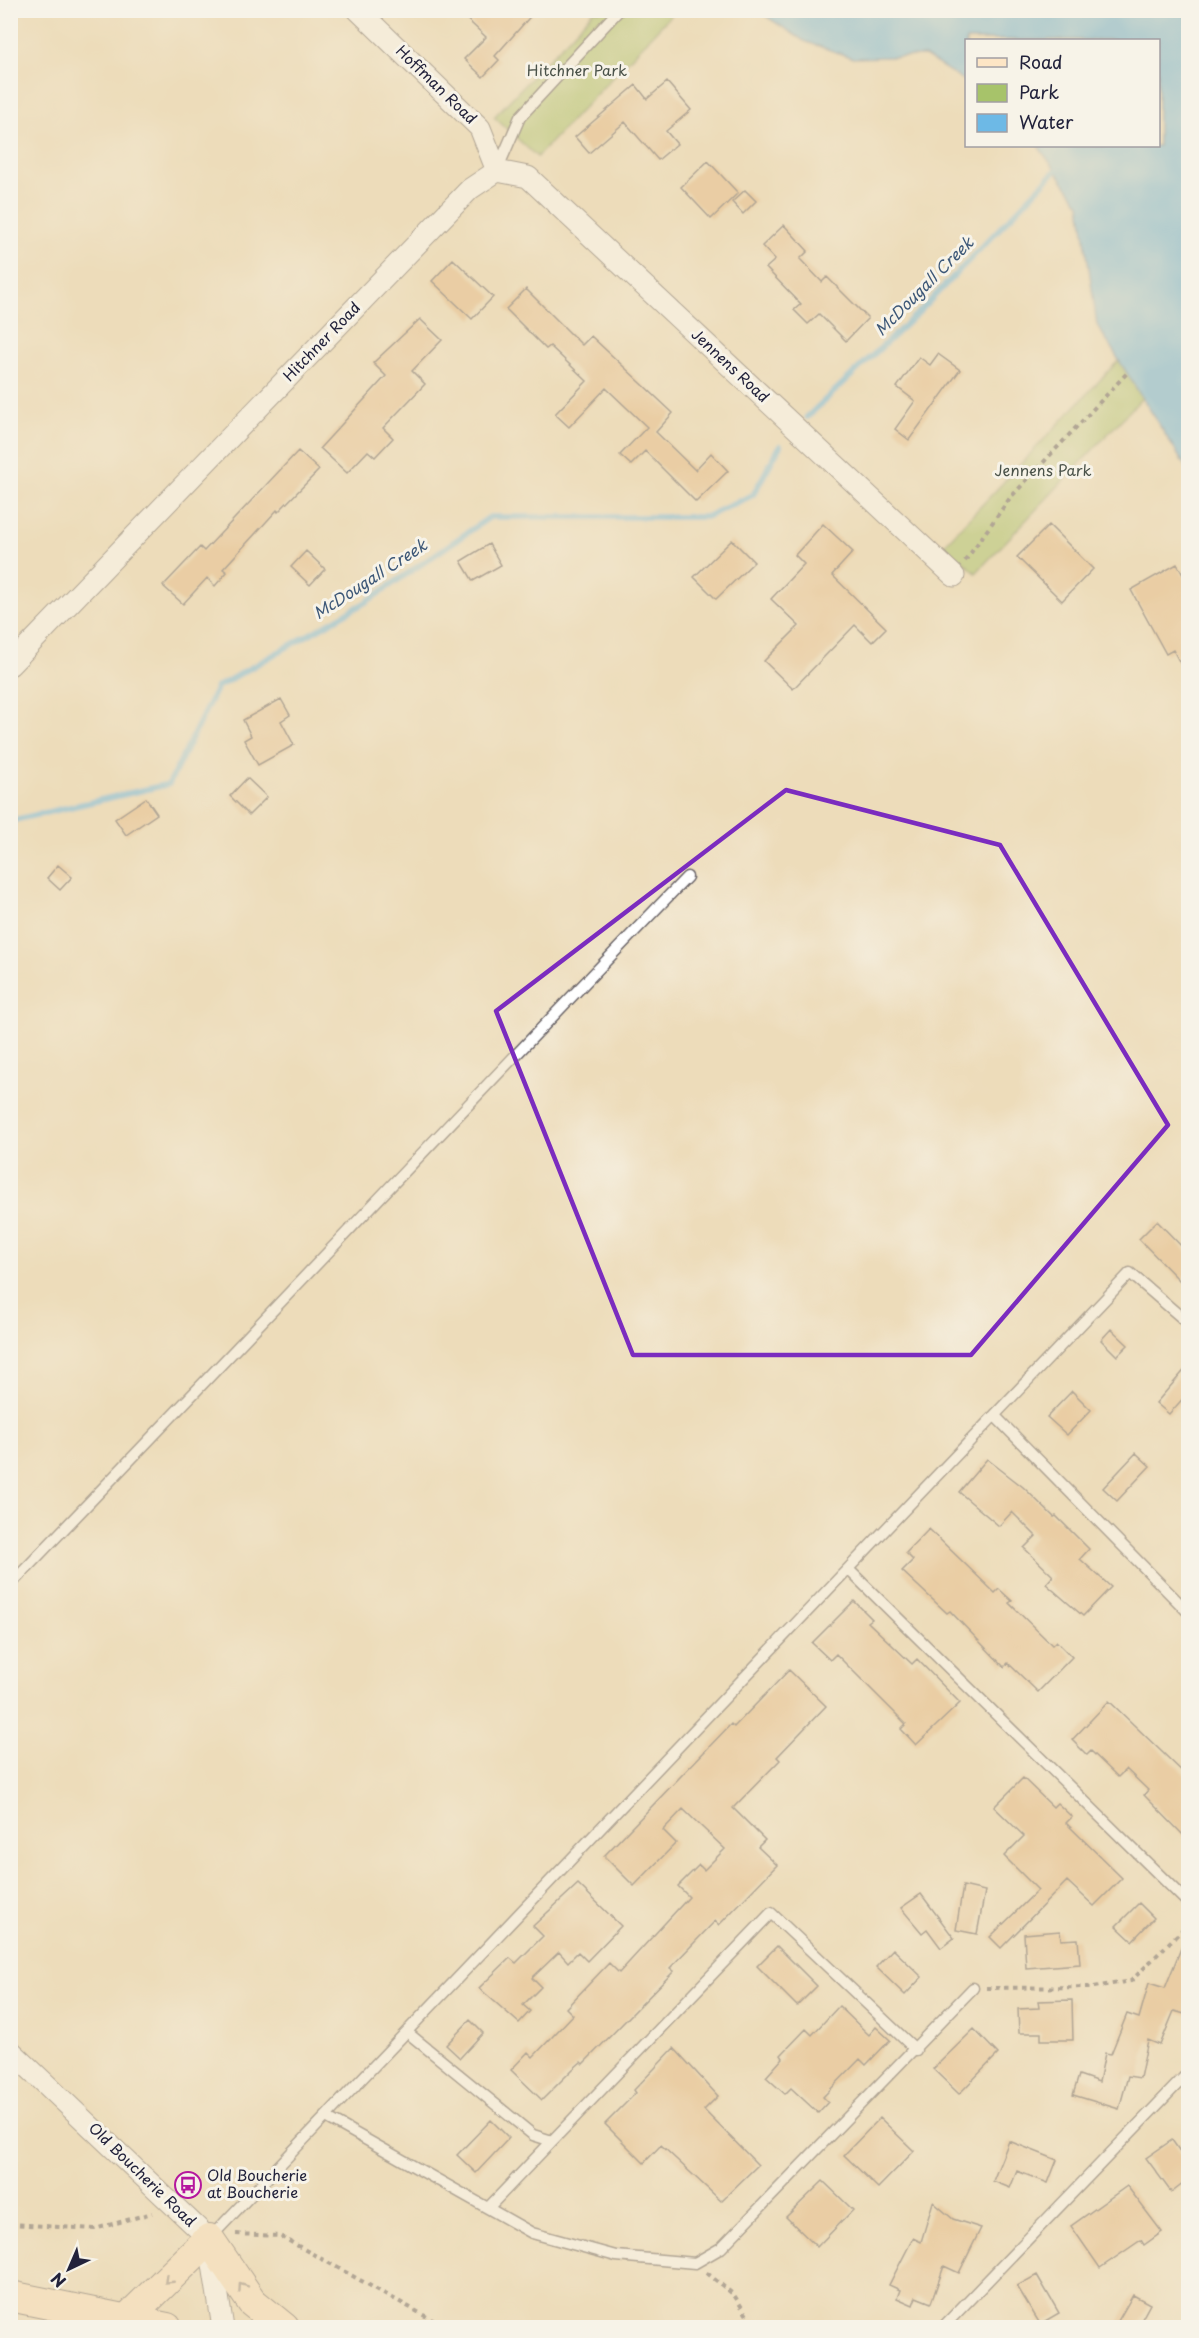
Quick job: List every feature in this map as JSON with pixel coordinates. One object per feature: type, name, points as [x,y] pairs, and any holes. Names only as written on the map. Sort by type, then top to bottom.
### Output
[{"type":"main road","points":[[127,2319],[223,2236],[252,2301],[284,2328]]},
{"type":"main road","points":[[10,2296],[167,2328]]},
{"type":"street","name":"Hoffman Road","points":[[358,10],[480,128],[497,171]]},
{"type":"street","name":"Jennens Road","points":[[497,171],[528,177],[954,576]]},
{"type":"street","name":"Hitchner Road","points":[[10,665],[470,189],[497,171]]},
{"type":"street","name":"Old Boucherie Road","points":[[10,2050],[223,2236],[223,2328]]},
{"type":"lane","points":[[497,171],[520,117],[619,10]]},
{"type":"lane","points":[[10,1585],[232,1355],[442,1129],[687,877]]},
{"type":"lane","points":[[223,2236],[326,2117],[1130,1273],[1188,1321]]},
{"type":"lane","points":[[995,1416],[1188,1612]]},
{"type":"lane","points":[[849,1570],[1188,1903]]},
{"type":"lane","points":[[488,2208],[771,1913],[916,2050]]},
{"type":"lane","points":[[326,2117],[532,2233],[616,2256],[694,2263],[721,2248],[916,2050],[973,1988]]},
{"type":"lane","points":[[408,2033],[533,2135],[552,2141]]},
{"type":"lane","points":[[942,2328],[1188,2073]]},
{"type":"path","points":[[954,576],[1010,498],[1127,373]]},
{"type":"path","points":[[973,1988],[1094,1987],[1131,1981],[1188,1924]]},
{"type":"path","points":[[10,2223],[95,2229],[152,2213]]},
{"type":"path","points":[[223,2236],[280,2236],[447,2328]]},
{"type":"path","points":[[694,2263],[734,2295],[755,2328]]},
{"type":"highlighted area","points":[[786,790],[1000,845],[1168,1125],[971,1355],[633,1355],[496,1011]]},
{"type":"green space","name":"Hitchner Park","points":[[594,11],[675,11],[537,157],[494,117]]},
{"type":"green space","name":"Jennens Park","points":[[1119,360],[1142,398],[976,573],[944,545]]},
{"type":"water","points":[[758,11],[1188,11],[1188,471],[1097,325],[1080,204],[1039,147],[1160,147],[1160,39],[965,39],[965,81],[925,56],[853,58],[804,41]]},
{"type":"building","points":[[457,10],[536,10],[495,56],[499,60],[483,77],[464,59],[486,37]]},
{"type":"building","points":[[667,82],[691,110],[666,131],[677,144],[658,160],[625,122],[589,153],[575,137],[636,85],[647,99]]},
{"type":"building","points":[[708,161],[738,193],[711,219],[681,187]]},
{"type":"building","points":[[745,190],[756,201],[743,214],[732,202]]},
{"type":"building","points":[[784,225],[808,251],[800,259],[822,282],[827,277],[868,318],[846,341],[819,314],[808,324],[794,310],[801,304],[766,268],[775,260],[762,246]]},
{"type":"building","points":[[453,259],[493,297],[472,319],[432,281]]},
{"type":"building","points":[[526,289],[582,345],[591,336],[673,413],[656,432],[695,470],[711,453],[728,471],[696,502],[645,451],[631,465],[620,455],[647,427],[606,388],[569,427],[555,414],[587,381],[550,346],[546,349],[506,309]]},
{"type":"building","points":[[420,319],[442,340],[412,371],[425,384],[383,428],[393,438],[375,457],[368,451],[347,473],[320,448],[386,376],[373,363]]},
{"type":"building","points":[[938,354],[960,370],[909,440],[895,429],[915,401],[897,387],[919,357],[930,365]]},
{"type":"building","points":[[298,451],[319,470],[278,512],[277,510],[223,569],[227,572],[215,586],[207,578],[183,604],[163,586],[200,547],[204,551]]},
{"type":"building","points":[[823,524],[853,552],[832,575],[886,628],[872,642],[855,625],[793,689],[764,661],[799,626],[771,599],[804,564],[795,555]]},
{"type":"building","points":[[1049,525],[1093,569],[1062,601],[1017,557]]},
{"type":"building","points":[[732,540],[754,562],[716,599],[694,577]]},
{"type":"building","points":[[489,544],[501,565],[473,581],[461,561]]},
{"type":"building","points":[[306,551],[325,569],[310,585],[291,567]]},
{"type":"building","points":[[1177,564],[1188,584],[1188,678],[1173,650],[1166,654],[1131,590]]},
{"type":"building","points":[[281,699],[290,715],[281,721],[294,745],[258,765],[244,740],[251,736],[243,720]]},
{"type":"building","points":[[247,778],[267,797],[249,815],[230,796]]},
{"type":"building","points":[[146,798],[157,814],[126,835],[115,819]]},
{"type":"building","points":[[58,865],[72,877],[60,890],[47,878]]},
{"type":"building","points":[[1157,1221],[1188,1253],[1188,1273],[1180,1281],[1139,1239]]},
{"type":"building","points":[[1111,1329],[1128,1345],[1117,1356],[1101,1340]]},
{"type":"building","points":[[1188,1366],[1188,1393],[1169,1414],[1156,1403]]},
{"type":"building","points":[[1072,1391],[1091,1410],[1067,1435],[1047,1417]]},
{"type":"building","points":[[1136,1453],[1150,1466],[1117,1501],[1103,1488]]},
{"type":"building","points":[[987,1459],[1023,1487],[1054,1517],[1056,1516],[1089,1549],[1080,1559],[1111,1587],[1083,1616],[1046,1584],[1053,1576],[1024,1548],[1036,1536],[1012,1512],[999,1526],[959,1492]]},
{"type":"building","points":[[929,1529],[995,1593],[999,1589],[1012,1601],[1009,1603],[1052,1645],[1056,1641],[1072,1657],[1038,1692],[1008,1663],[1004,1667],[950,1611],[947,1613],[902,1571],[913,1560],[906,1553]]},
{"type":"building","points":[[854,1601],[872,1619],[868,1622],[912,1664],[917,1659],[960,1703],[916,1745],[901,1729],[906,1724],[836,1654],[830,1660],[812,1643]]},
{"type":"building","points":[[789,1670],[826,1706],[777,1757],[780,1760],[733,1808],[765,1840],[758,1847],[777,1865],[719,1925],[715,1921],[670,1968],[674,1971],[583,2064],[581,2062],[573,2069],[542,2100],[511,2070],[528,2052],[533,2057],[573,2015],[566,2008],[609,1963],[619,1973],[689,1897],[678,1886],[699,1865],[704,1870],[725,1849],[683,1809],[663,1830],[676,1843],[634,1886],[604,1856],[731,1724],[734,1727]]},
{"type":"building","points":[[1109,1701],[1188,1777],[1188,1840],[1144,1795],[1148,1790],[1126,1769],[1118,1777],[1091,1751],[1087,1755],[1072,1740]]},
{"type":"building","points":[[1023,1778],[1053,1807],[1057,1803],[1072,1817],[1066,1823],[1122,1878],[1094,1906],[1067,1881],[1001,1948],[990,1937],[1038,1890],[1004,1856],[1024,1836],[994,1807]]},
{"type":"building","points":[[578,1884],[621,1926],[587,1961],[578,1952],[568,1962],[559,1952],[532,1978],[541,1987],[523,2005],[530,2011],[519,2023],[479,1988],[510,1958],[516,1963],[543,1936],[533,1926]]},
{"type":"building","points":[[963,1886],[985,1891],[977,1934],[956,1930]]},
{"type":"building","points":[[921,1894],[954,1938],[941,1948],[927,1929],[922,1933],[901,1908]]},
{"type":"building","points":[[1139,1903],[1154,1918],[1132,1941],[1116,1926]]},
{"type":"building","points":[[1060,1931],[1061,1940],[1078,1939],[1080,1964],[1026,1968],[1024,1934]]},
{"type":"building","points":[[1188,1931],[1188,2015],[1174,2011],[1160,2045],[1148,2040],[1140,2078],[1128,2076],[1119,2109],[1073,2095],[1079,2075],[1099,2082],[1105,2053],[1111,2054],[1127,2014],[1139,2018],[1149,1983],[1165,1988]]},
{"type":"building","points":[[777,1946],[817,1986],[797,2006],[757,1966]]},
{"type":"building","points":[[893,1949],[922,1977],[905,1995],[876,1967]]},
{"type":"building","points":[[1072,2000],[1073,2040],[1041,2040],[1041,2033],[1019,2033],[1018,2009],[1039,2008],[1038,2001]]},
{"type":"building","points":[[839,2006],[869,2035],[876,2027],[890,2040],[866,2065],[860,2059],[823,2097],[828,2102],[818,2113],[791,2088],[785,2094],[766,2077],[783,2058],[781,2055],[806,2029],[812,2035]]},
{"type":"building","points":[[470,2020],[483,2033],[460,2058],[446,2045]]},
{"type":"building","points":[[974,2029],[998,2054],[959,2094],[933,2069]]},
{"type":"building","points":[[674,2048],[718,2096],[704,2110],[758,2165],[721,2201],[661,2145],[644,2163],[605,2124],[636,2093],[634,2090]]},
{"type":"building","points":[[880,2118],[914,2151],[878,2188],[844,2155]]},
{"type":"building","points":[[491,2120],[509,2138],[476,2173],[457,2155]]},
{"type":"building","points":[[1172,2140],[1188,2163],[1188,2179],[1171,2192],[1146,2158]]},
{"type":"building","points":[[1009,2141],[1057,2160],[1048,2183],[1017,2171],[1010,2188],[993,2181]]},
{"type":"building","points":[[823,2181],[853,2210],[817,2247],[786,2217]]},
{"type":"building","points":[[1127,2186],[1162,2232],[1144,2245],[1141,2240],[1100,2268],[1071,2226]]},
{"type":"building","points":[[933,2202],[953,2219],[981,2228],[959,2273],[944,2266],[931,2303],[916,2297],[913,2305],[897,2298],[900,2290],[889,2285],[913,2238],[921,2242]]},
{"type":"building","points":[[1037,2275],[1059,2313],[1040,2324],[1017,2286]]},
{"type":"building","points":[[1133,2295],[1150,2304],[1137,2328],[1114,2328]]},
{"type":"waterway","name":"McDougall Creek","points":[[807,417],[920,311],[1056,170]]},
{"type":"waterway","name":"McDougall Creek","points":[[10,821],[169,784],[217,687],[366,602],[490,517],[706,517],[753,495],[780,446]]},
{"type":"place","name":"Old Boucherie at Boucherie","points":[[188,2185]]}]
